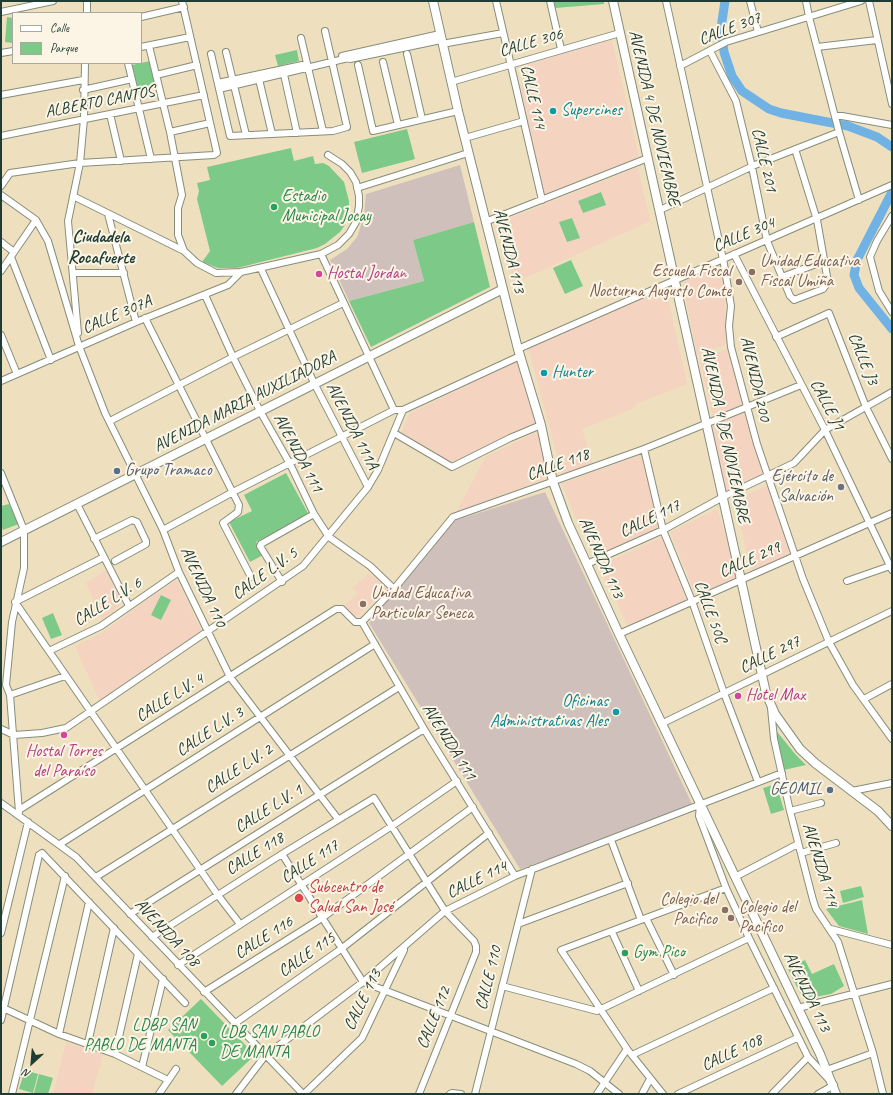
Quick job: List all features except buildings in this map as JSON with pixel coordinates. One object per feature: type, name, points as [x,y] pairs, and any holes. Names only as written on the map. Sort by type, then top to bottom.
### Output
[{"type":"main road","name":"AVENIDA 113","points":[[432,1],[485,222],[519,352],[541,425],[553,482],[568,523],[661,724],[798,1008],[825,1071],[834,1085],[836,1094]]},
{"type":"main road","name":"AVENIDA 4 DE NOVIEMBRE","points":[[613,1],[707,423],[740,579],[762,675],[771,707],[784,728],[800,749],[815,763],[878,811],[892,826]]},
{"type":"main road","name":"AVENIDA MARIA AUXILIADORA","points":[[1,542],[503,289]]},
{"type":"street","points":[[1,12],[39,2],[53,1]]},
{"type":"street","points":[[87,1],[87,12]]},
{"type":"street","name":"CALLE 114","points":[[496,1],[542,200]]},
{"type":"street","points":[[550,1],[561,49]]},
{"type":"street","name":"AVENIDA 200","points":[[666,1],[723,259],[730,306],[729,326],[731,347],[746,407],[767,477],[794,556],[829,642],[853,685],[889,730],[892,739]]},
{"type":"street","points":[[750,1],[758,32]]},
{"type":"street","points":[[806,1],[838,131],[859,200]]},
{"type":"street","name":"CALLE 307","points":[[680,66],[726,42],[861,1]]},
{"type":"street","points":[[869,1],[892,104]]},
{"type":"street","points":[[1,186],[10,173],[80,163],[176,158],[216,154],[217,151],[183,4],[142,17]]},
{"type":"street","points":[[211,54],[230,136],[323,131],[346,127],[325,31]]},
{"type":"street","points":[[218,86],[375,51],[405,48],[441,39],[503,33]]},
{"type":"street","name":"CALLE 306","points":[[451,82],[511,63],[620,33]]},
{"type":"street","points":[[142,47],[190,37]]},
{"type":"street","points":[[300,38],[323,131]]},
{"type":"street","points":[[817,47],[877,40]]},
{"type":"street","points":[[149,46],[176,158],[182,195],[178,208],[177,227],[180,244],[192,260],[211,271],[224,274],[261,269],[321,254],[338,245],[353,228],[358,215],[359,206],[357,188],[353,177],[346,168],[328,155]]},
{"type":"street","points":[[405,48],[422,119]]},
{"type":"street","points":[[1,53],[12,51]]},
{"type":"street","name":"CALLE 201","points":[[710,51],[736,101],[752,167],[767,241],[790,296],[794,300],[826,288],[828,282],[824,261]]},
{"type":"street","points":[[226,52],[246,135]]},
{"type":"street","points":[[384,62],[398,125]]},
{"type":"street","points":[[79,346],[68,221],[80,163],[84,119],[83,80],[85,64]]},
{"type":"street","points":[[128,64],[151,159]]},
{"type":"street","points":[[156,75],[197,65]]},
{"type":"street","points":[[358,65],[373,131],[458,111]]},
{"type":"street","points":[[283,71],[297,133]]},
{"type":"street","points":[[258,77],[272,134]]},
{"type":"street","points":[[83,90],[132,79]]},
{"type":"street","points":[[1,95],[83,80]]},
{"type":"street","name":"ALBERTO CANTOS","points":[[1,136],[204,95]]},
{"type":"street","points":[[110,114],[121,161]]},
{"type":"street","points":[[835,117],[892,125]]},
{"type":"street","points":[[464,138],[524,121]]},
{"type":"street","points":[[170,132],[210,123]]},
{"type":"street","points":[[660,210],[752,167],[838,131]]},
{"type":"street","points":[[782,277],[824,261],[817,220],[795,149]]},
{"type":"street","points":[[357,188],[468,153]]},
{"type":"street","points":[[485,222],[648,158]]},
{"type":"street","name":"CALLE 304","points":[[403,410],[519,352],[675,280],[817,220],[892,185]]},
{"type":"street","points":[[1,195],[36,220],[48,241],[79,346]]},
{"type":"street","points":[[73,196],[184,251]]},
{"type":"street","points":[[108,214],[136,322]]},
{"type":"street","points":[[892,216],[877,241],[870,257],[879,291],[892,312]]},
{"type":"street","points":[[1,271],[36,220]]},
{"type":"street","points":[[1,242],[13,254],[51,360]]},
{"type":"street","points":[[321,254],[394,410]]},
{"type":"street","name":"CALLE J1","points":[[734,254],[825,430],[891,568]]},
{"type":"street","name":"AVENIDA 111A","points":[[261,269],[314,383],[368,487]]},
{"type":"street","name":"CALLE 307A","points":[[1,381],[145,318],[228,285],[241,272]]},
{"type":"street","points":[[73,274],[124,273]]},
{"type":"street","name":"AVENIDA 111","points":[[205,295],[233,357],[260,411],[290,464],[314,514],[329,537]]},
{"type":"street","points":[[110,421],[233,357],[343,303]]},
{"type":"street","name":"CALLE J3","points":[[776,337],[829,313],[866,407],[892,459]]},
{"type":"street","points":[[145,318],[233,492],[239,509],[238,512],[223,523],[251,577]]},
{"type":"street","points":[[1,335],[17,374]]},
{"type":"street","name":"AVENIDA 110","points":[[79,346],[110,421],[163,530],[179,572],[230,678],[338,819]]},
{"type":"street","name":"CALLE 118","points":[[362,622],[394,589],[453,517],[644,449],[801,385]]},
{"type":"street","name":"CALLE 117","points":[[587,564],[663,530],[723,497],[794,463],[825,430],[892,392]]},
{"type":"street","points":[[163,530],[233,492],[394,410],[403,410]]},
{"type":"street","name":"CALLE L.V. 5","points":[[1,729],[14,735],[42,733],[66,728],[209,632],[303,566],[329,537],[368,487],[378,470],[403,410]]},
{"type":"street","points":[[394,433],[452,468],[510,438],[541,425]]},
{"type":"street","name":"CALLE 50C","points":[[644,449],[663,530],[692,601],[724,693],[758,782]]},
{"type":"street","points":[[1,473],[24,530],[24,568],[15,602],[6,685]]},
{"type":"street","points":[[77,504],[129,606]]},
{"type":"street","name":"CALLE 299","points":[[619,634],[740,579],[892,513]]},
{"type":"street","points":[[282,582],[260,546],[261,544],[314,514]]},
{"type":"street","points":[[94,539],[132,520],[137,522],[146,544],[115,561]]},
{"type":"street","points":[[329,537],[370,566],[394,589]]},
{"type":"street","points":[[15,602],[104,557]]},
{"type":"street","points":[[847,581],[891,568]]},
{"type":"street","name":"CALLE L.V. 6","points":[[49,652],[101,626],[179,572]]},
{"type":"street","points":[[15,602],[217,894],[240,924]]},
{"type":"street","name":"CALLE L.V. 4","points":[[19,813],[336,610],[342,609],[355,622],[362,622]]},
{"type":"street","name":"CALLE 297","points":[[661,724],[892,611]]},
{"type":"street","name":"AVENIDA 111","points":[[362,622],[399,687],[515,876]]},
{"type":"street","name":"CALLE L.V. 3","points":[[60,844],[375,644]]},
{"type":"street","points":[[1,675],[10,695],[19,813]]},
{"type":"street","points":[[10,695],[65,676]]},
{"type":"street","points":[[864,699],[892,684]]},
{"type":"street","name":"CALLE L.V. 2","points":[[96,877],[288,754],[399,687]]},
{"type":"street","name":"AVENIDA 114","points":[[771,707],[772,731],[800,853],[816,909],[831,929],[838,942],[873,1053],[883,1094]]},
{"type":"street","name":"CALLE L.V. 1","points":[[130,914],[424,728]]},
{"type":"street","name":"CALLE 114","points":[[236,1094],[265,1056],[363,982],[445,911],[532,869],[611,840],[782,773]]},
{"type":"street","name":"CALLE 117","points":[[178,964],[392,826],[457,781]]},
{"type":"street","points":[[852,791],[892,783]]},
{"type":"street","name":"CALLE 118","points":[[152,937],[217,894],[374,798],[392,826]]},
{"type":"street","name":"AVENIDA 108","points":[[1,803],[19,813],[28,822],[76,857],[234,1024],[304,1094]]},
{"type":"street","points":[[790,811],[821,803]]},
{"type":"street","points":[[700,805],[699,816],[726,888],[797,1038],[808,1057],[825,1071],[873,1053]]},
{"type":"street","name":"CALLE 116","points":[[204,992],[322,918],[409,856],[473,807]]},
{"type":"street","points":[[1,933],[28,822]]},
{"type":"street","points":[[392,826],[409,856],[445,911]]},
{"type":"street","name":"CALLE 115","points":[[234,1024],[341,949],[489,833]]},
{"type":"street","points":[[611,840],[628,884],[644,919],[674,975]]},
{"type":"street","points":[[800,853],[836,843]]},
{"type":"street","points":[[735,878],[798,844]]},
{"type":"street","points":[[1,1020],[40,854],[43,854],[65,876],[186,1003]]},
{"type":"street","points":[[282,854],[363,982],[576,1064],[619,1094]]},
{"type":"street","name":"CALLE 110","points":[[475,1094],[532,869]]},
{"type":"street","points":[[12,1094],[31,1021],[65,876]]},
{"type":"street","points":[[518,924],[628,884]]},
{"type":"street","points":[[663,1094],[627,1049],[562,950],[726,888]]},
{"type":"street","points":[[1,899],[8,900]]},
{"type":"street","points":[[59,1034],[89,902]]},
{"type":"street","name":"CALLE 112","points":[[419,1094],[449,1016],[476,952],[474,941],[445,911]]},
{"type":"street","points":[[88,1043],[114,928]]},
{"type":"street","points":[[831,929],[892,945]]},
{"type":"street","points":[[612,932],[639,991]]},
{"type":"street","points":[[502,986],[597,1011],[749,938]]},
{"type":"street","name":"CALLE 113","points":[[304,1094],[362,1038],[383,990],[405,947]]},
{"type":"street","points":[[115,1054],[138,954]]},
{"type":"street","points":[[142,1067],[163,979]]},
{"type":"street","points":[[798,1008],[892,984]]},
{"type":"street","points":[[632,1056],[774,988]]},
{"type":"street","points":[[3,1007],[59,1034],[88,1043],[115,1054],[168,1080]]},
{"type":"street","name":"CALLE 108","points":[[678,1094],[797,1038]]},
{"type":"street","points":[[597,1094],[627,1049]]},
{"type":"street","points":[[772,1094],[808,1057]]},
{"type":"street","points":[[159,1094],[176,1069]]},
{"type":"street","points":[[642,1094],[650,1078]]},
{"type":"street","points":[[818,1094],[834,1085]]},
{"type":"street","points":[[450,1094],[461,1094]]},
{"type":"shaded area","points":[[612,40],[639,157],[543,195],[520,84],[524,83],[519,65],[522,66]]},
{"type":"shaded area","points":[[460,165],[474,222],[413,240],[424,281],[349,301],[330,260],[347,249],[357,237],[364,216],[366,194]]},
{"type":"shaded area","points":[[638,167],[650,221],[514,283],[498,223]]},
{"type":"shaded area","points":[[723,263],[727,344],[697,355],[682,280]]},
{"type":"shaded area","points":[[666,289],[687,384],[636,404],[635,408],[582,429],[593,464],[563,478],[528,347]]},
{"type":"shaded area","points":[[728,349],[743,406],[713,417],[699,358]]},
{"type":"shaded area","points":[[518,360],[537,423],[508,434],[455,464],[401,435],[409,414]]},
{"type":"shaded area","points":[[744,411],[766,478],[726,493],[712,424]]},
{"type":"shaded area","points":[[540,431],[550,477],[456,512],[486,456]]},
{"type":"shaded area","points":[[641,455],[648,473],[660,528],[596,558],[574,514],[562,483]]},
{"type":"shaded area","points":[[768,485],[792,553],[752,572],[734,500]]},
{"type":"shaded area","points":[[545,492],[692,804],[608,838],[520,869],[369,623],[453,521]]},
{"type":"shaded area","points":[[717,509],[738,576],[696,596],[670,532]]},
{"type":"shaded area","points":[[662,537],[688,600],[629,628],[599,566]]},
{"type":"shaded area","points":[[106,570],[123,602],[102,620],[86,583]]},
{"type":"shaded area","points":[[369,573],[388,588],[355,618],[344,605],[357,594],[352,588]]},
{"type":"shaded area","points":[[177,580],[202,631],[100,702],[75,646],[103,632]]},
{"type":"shaded area","points":[[66,1042],[103,1054],[92,1094],[53,1094]]},
{"type":"green space","points":[[554,1],[604,1],[604,4],[555,8]]},
{"type":"green space","points":[[7,17],[12,18],[12,43],[5,42]]},
{"type":"green space","points":[[297,50],[299,61],[278,66],[275,55]]},
{"type":"green space","points":[[150,61],[157,88],[139,92],[132,65]]},
{"type":"green space","points":[[407,129],[415,159],[362,173],[354,142]]},
{"type":"green space","name":"Estadio Municipal Jocay","points":[[291,148],[294,161],[313,156],[315,164],[323,163],[329,166],[344,182],[349,201],[349,212],[345,225],[340,232],[325,244],[317,248],[237,268],[218,268],[202,262],[210,251],[197,199],[199,191],[197,183],[210,180],[207,167]]},
{"type":"green space","points":[[601,192],[606,205],[583,213],[578,201]]},
{"type":"green space","points":[[572,218],[580,238],[567,242],[559,222]]},
{"type":"green space","points":[[474,222],[490,287],[371,347],[349,301],[424,281],[413,240]]},
{"type":"green space","points":[[571,260],[583,286],[565,294],[553,268]]},
{"type":"green space","points":[[286,473],[309,515],[256,542],[263,555],[250,562],[229,522],[252,511],[244,495]]},
{"type":"green space","points":[[9,504],[19,524],[3,530],[1,526],[1,506]]},
{"type":"green space","points":[[161,595],[171,600],[161,620],[151,615]]},
{"type":"green space","points":[[53,613],[62,635],[51,639],[42,618]]},
{"type":"green space","points":[[774,728],[796,755],[806,765],[784,770]]},
{"type":"green space","points":[[776,784],[784,810],[771,814],[763,788]]},
{"type":"green space","points":[[861,886],[864,897],[843,903],[840,891]]},
{"type":"green space","points":[[862,900],[868,934],[839,926],[826,909]]},
{"type":"green space","points":[[805,960],[812,974],[834,964],[844,986],[831,994],[803,999],[788,969]]},
{"type":"green space","name":"LDB SAN PABLO DE MANTA","points":[[201,999],[255,1055],[222,1086],[168,1030]]},
{"type":"green space","points":[[25,1070],[38,1074],[33,1093],[19,1089]]},
{"type":"green space","points":[[39,1074],[53,1078],[48,1094],[34,1093]]},
{"type":"waterway","points":[[725,1],[721,28],[724,52],[732,76],[742,91],[769,109],[781,113],[848,126],[877,137],[892,147]]},
{"type":"waterway","points":[[892,192],[857,260],[854,275],[859,288],[892,329]]},
{"type":"place","name":"Supercines","points":[[553,111]]},
{"type":"place","name":"Estadio Municipal Jocay","points":[[274,207]]},
{"type":"place","name":"Unidad Educativa Fiscal Umiña","points":[[752,272]]},
{"type":"place","name":"Hostal Jordan","points":[[319,274]]},
{"type":"place","name":"Escuela Fiscal Nocturna Augusto Comte","points":[[739,282]]},
{"type":"place","name":"Hunter","points":[[544,373]]},
{"type":"place","name":"Grupo Tramaco","points":[[117,471]]},
{"type":"place","name":"Ejército de Salvación","points":[[841,487]]},
{"type":"place","name":"Unidad Educativa Particular Seneca","points":[[363,604]]},
{"type":"place","name":"Hotel Max","points":[[738,696]]},
{"type":"place","name":"Oficinas Administrativas Ales","points":[[616,712]]},
{"type":"place","name":"Hostal Torres del Paraíso","points":[[64,735]]},
{"type":"place","name":"GEOMIL","points":[[830,790]]},
{"type":"place","name":"Subcentro de Salud San José","points":[[299,898]]},
{"type":"place","name":"Colegio del Pacìfico","points":[[725,910]]},
{"type":"place","name":"Colegio del Pacifico","points":[[731,918]]},
{"type":"place","name":"Gym Pico","points":[[625,953]]},
{"type":"place","name":"LDBP SAN PABLO DE MANTA","points":[[204,1036]]},
{"type":"place","name":"LDB SAN PABLO DE MANTA","points":[[212,1043]]},
{"type":"district","name":"Ciudadela Rocafuerte","points":[[101,247]]}]
